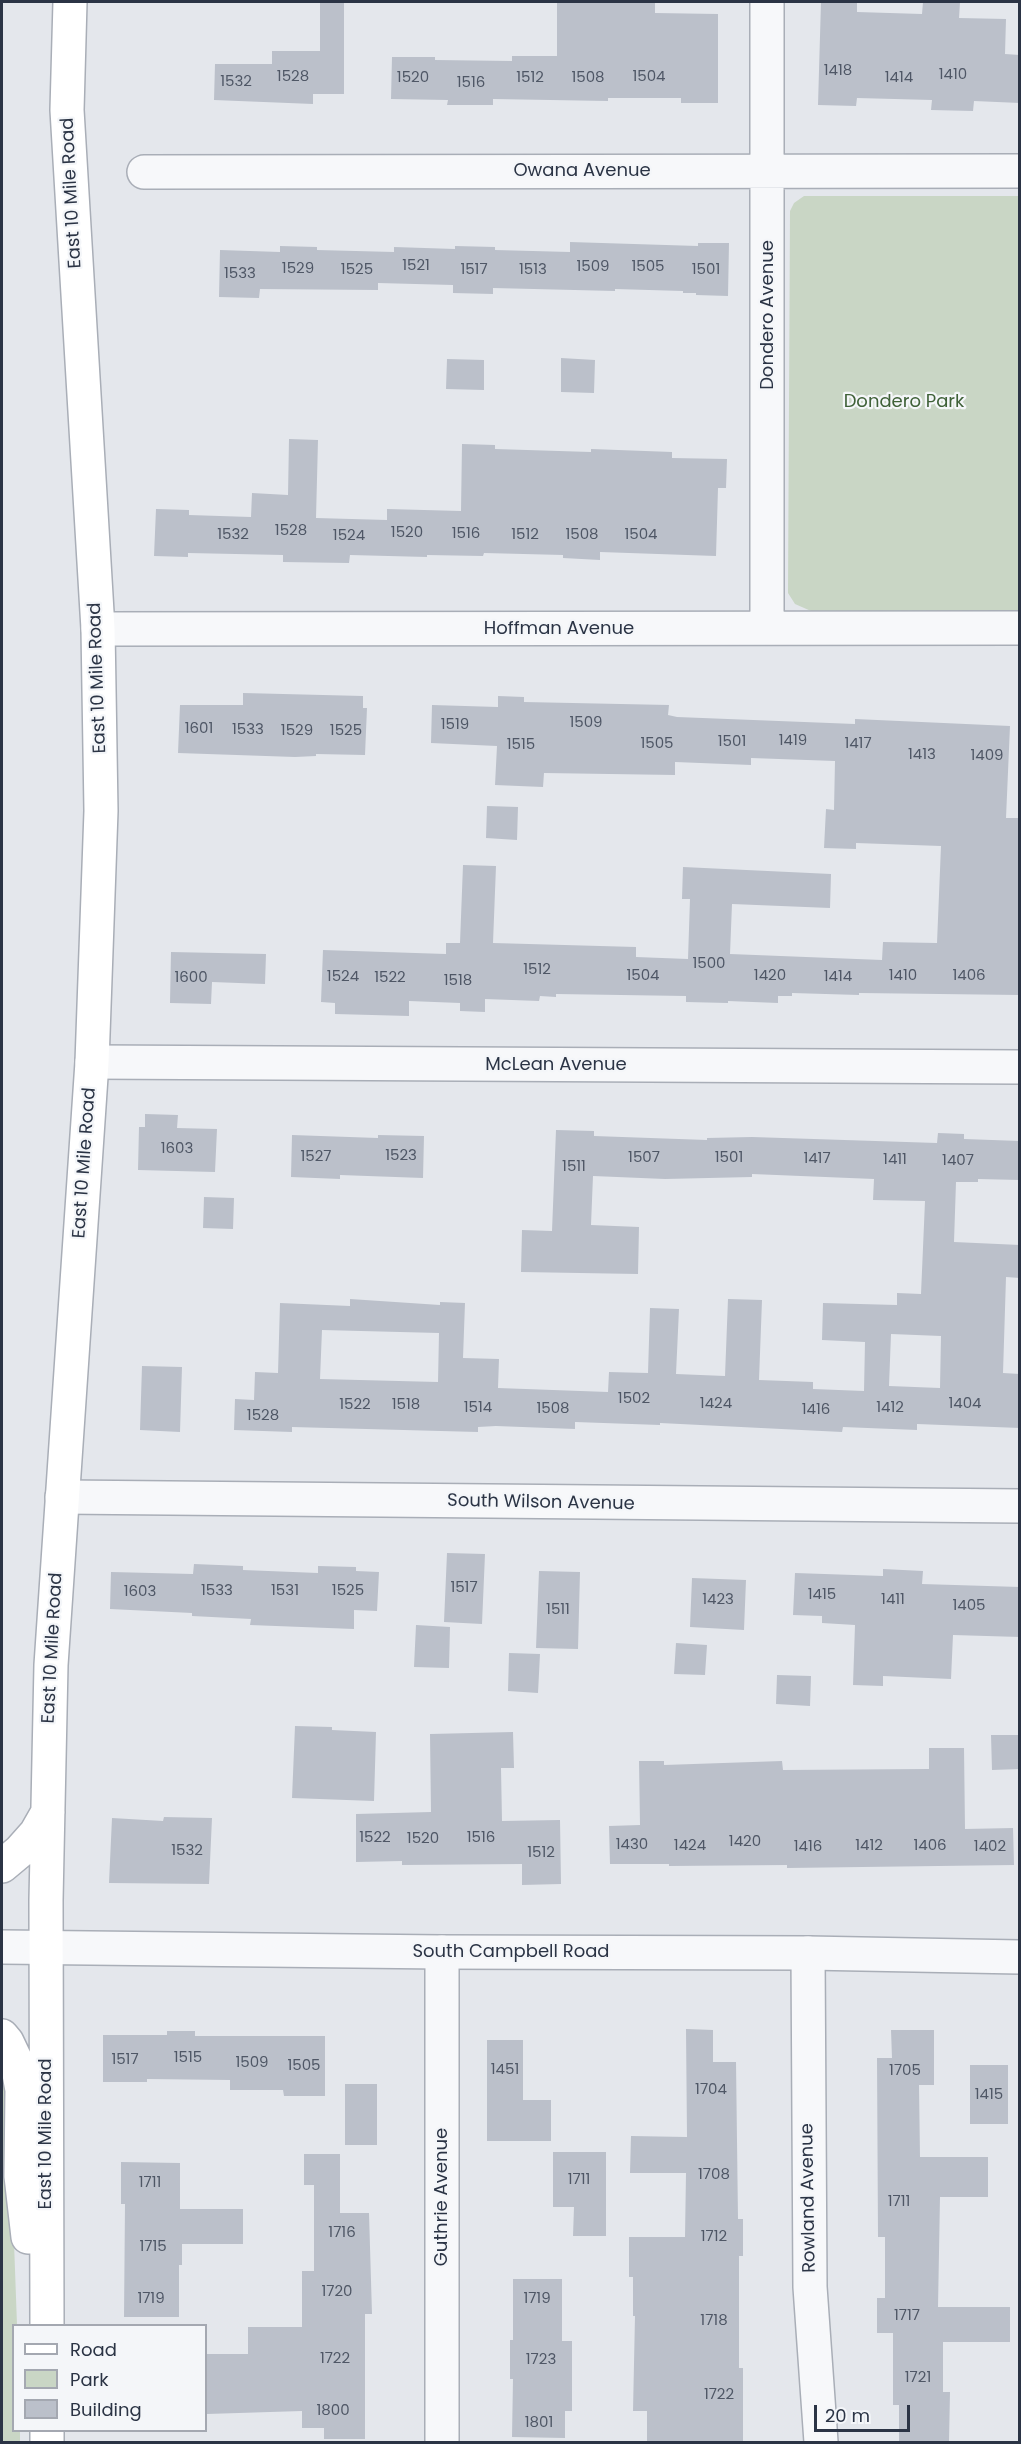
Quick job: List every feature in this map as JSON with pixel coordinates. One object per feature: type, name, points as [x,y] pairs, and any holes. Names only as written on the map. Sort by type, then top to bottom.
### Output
[{"type":"main road","name":"East 10 Mile Road","points":[[47,2324],[46,1947],[51,1665],[92,1062],[101,811],[98,629],[67,110],[70,2]]},
{"type":"main road","points":[[2,1866],[27,1844],[48,1812]]},
{"type":"main road","points":[[2,2036],[17,2063],[22,2090],[21,2176],[37,2324]]},
{"type":"street","name":"Dondero Avenue","points":[[767,2],[769,171],[767,628]]},
{"type":"street","name":"Owana Avenue","points":[[144,172],[1020,171]]},
{"type":"street","name":"Hoffman Avenue","points":[[98,629],[1020,628]]},
{"type":"street","name":"McLean Avenue","points":[[92,1062],[1020,1067]]},
{"type":"street","name":"South Wilson Avenue","points":[[62,1497],[1020,1506]]},
{"type":"street","name":"South Campbell Road","points":[[2,1947],[808,1953],[1020,1958]]},
{"type":"street","name":"Guthrie Avenue","points":[[442,1952],[442,2442]]},
{"type":"street","name":"Rowland Avenue","points":[[808,1953],[810,2287],[821,2442]]},
{"type":"green space","name":"Dondero Park","points":[[804,196],[1019,196],[1019,611],[811,611],[795,604],[788,593],[790,211],[794,203]]},
{"type":"green space","points":[[2,2065],[8,2077],[17,2324],[12,2324],[12,2432],[20,2432],[20,2442],[2,2442]]},
{"type":"building","points":[[320,2],[344,2],[344,94],[313,94],[313,104],[214,100],[215,64],[272,64],[272,51],[320,51]]},
{"type":"building","points":[[557,2],[655,2],[655,13],[718,14],[718,103],[681,103],[681,98],[608,98],[608,101],[493,99],[493,105],[447,105],[448,100],[391,99],[392,57],[512,61],[512,56],[557,56]]},
{"type":"building","points":[[821,2],[857,2],[857,12],[922,14],[923,2],[960,2],[959,18],[1006,19],[1005,54],[1020,55],[1020,103],[974,101],[973,111],[931,110],[932,100],[857,98],[856,106],[818,105]]},
{"type":"building","points":[[570,242],[698,246],[698,243],[729,243],[728,296],[696,295],[696,293],[683,293],[683,291],[615,289],[615,291],[493,288],[493,294],[453,293],[453,285],[378,283],[378,290],[260,289],[259,298],[219,297],[220,250],[280,252],[280,246],[317,247],[317,250],[394,252],[394,247],[455,249],[455,246],[495,247],[495,250],[570,252]]},
{"type":"building","points":[[561,358],[595,360],[594,393],[561,392]]},
{"type":"building","points":[[447,359],[484,360],[484,390],[446,389]]},
{"type":"building","points":[[289,439],[318,440],[316,518],[387,520],[387,509],[461,511],[462,444],[495,445],[495,449],[672,452],[672,458],[727,459],[726,488],[718,488],[716,556],[600,552],[600,560],[563,558],[563,555],[484,553],[483,556],[427,555],[427,557],[350,555],[349,563],[283,562],[283,555],[188,553],[188,557],[154,556],[156,509],[189,510],[189,515],[251,517],[252,493],[288,495]]},
{"type":"building","points":[[243,693],[363,696],[363,708],[367,708],[365,755],[316,754],[316,756],[295,757],[178,753],[180,705],[243,705]]},
{"type":"building","points":[[498,696],[524,697],[524,702],[669,705],[668,715],[677,717],[855,724],[855,719],[1010,726],[1006,818],[1020,818],[1020,995],[792,993],[792,996],[778,996],[778,1003],[728,1001],[728,1003],[686,1002],[686,996],[556,994],[556,997],[540,996],[539,1001],[485,999],[485,1012],[460,1011],[460,1003],[409,1001],[409,1016],[335,1014],[335,1003],[321,1002],[323,950],[446,954],[446,943],[460,943],[463,865],[496,866],[493,943],[636,947],[636,957],[688,959],[690,899],[682,899],[683,867],[831,874],[830,908],[732,904],[730,954],[882,960],[883,942],[937,943],[941,846],[856,843],[856,849],[824,848],[826,809],[834,810],[835,761],[751,758],[751,765],[675,762],[675,775],[544,773],[543,787],[495,785],[497,746],[431,743],[432,705],[498,707]]},
{"type":"building","points":[[487,806],[518,807],[517,840],[486,838]]},
{"type":"building","points":[[171,952],[266,954],[265,984],[212,982],[211,1004],[170,1003]]},
{"type":"building","points":[[145,1114],[178,1115],[177,1128],[217,1129],[215,1172],[138,1170],[139,1127],[145,1127]]},
{"type":"building","points":[[556,1130],[594,1131],[594,1136],[707,1140],[707,1138],[752,1137],[937,1143],[938,1133],[964,1134],[964,1139],[1020,1141],[1020,1180],[978,1179],[978,1182],[956,1182],[954,1242],[1020,1245],[1020,1278],[1006,1277],[1003,1373],[1020,1374],[1020,1428],[917,1424],[917,1430],[843,1427],[842,1432],[660,1423],[660,1425],[575,1422],[575,1429],[496,1426],[478,1427],[478,1432],[292,1427],[292,1432],[234,1430],[235,1399],[254,1400],[255,1372],[278,1373],[280,1303],[350,1306],[350,1299],[440,1305],[440,1302],[465,1303],[463,1358],[499,1359],[498,1388],[608,1392],[609,1372],[648,1373],[650,1308],[679,1309],[676,1374],[725,1376],[728,1299],[762,1300],[759,1380],[813,1382],[813,1389],[864,1391],[865,1342],[822,1340],[823,1303],[897,1305],[897,1293],[921,1294],[925,1201],[873,1200],[874,1179],[752,1174],[752,1177],[665,1179],[593,1176],[591,1225],[639,1227],[638,1274],[521,1272],[522,1230],[552,1231]],"holes":[[[322,1330],[439,1333],[438,1382],[320,1379]],[[891,1334],[941,1336],[940,1388],[889,1386]]]},
{"type":"building","points":[[292,1135],[378,1138],[378,1135],[424,1136],[423,1178],[340,1175],[340,1179],[291,1177]]},
{"type":"building","points":[[204,1197],[234,1198],[233,1229],[203,1228]]},
{"type":"building","points":[[142,1366],[182,1367],[180,1432],[140,1430]]},
{"type":"building","points":[[447,1553],[485,1554],[482,1624],[444,1622]]},
{"type":"building","points":[[194,1564],[243,1566],[243,1570],[318,1573],[318,1566],[356,1567],[356,1571],[379,1572],[377,1611],[354,1610],[354,1629],[250,1625],[251,1619],[192,1616],[192,1613],[110,1609],[111,1572],[193,1574]]},
{"type":"building","points":[[883,1569],[923,1571],[922,1584],[1020,1587],[1020,1637],[953,1635],[951,1679],[883,1676],[883,1686],[853,1685],[855,1625],[822,1623],[822,1616],[793,1615],[795,1573],[883,1576]]},
{"type":"building","points":[[539,1571],[580,1572],[578,1649],[536,1648]]},
{"type":"building","points":[[692,1578],[746,1580],[744,1630],[690,1627]]},
{"type":"building","points":[[416,1625],[450,1627],[449,1668],[414,1667]]},
{"type":"building","points":[[676,1643],[707,1645],[705,1675],[674,1674]]},
{"type":"building","points":[[509,1653],[540,1654],[538,1693],[508,1691]]},
{"type":"building","points":[[777,1675],[811,1676],[810,1706],[776,1704]]},
{"type":"building","points":[[295,1726],[376,1732],[374,1801],[292,1798]]},
{"type":"building","points":[[513,1732],[514,1768],[501,1768],[502,1821],[560,1820],[561,1884],[522,1885],[522,1864],[402,1865],[402,1861],[356,1862],[356,1814],[431,1812],[430,1734]]},
{"type":"building","points":[[991,1735],[1020,1735],[1020,1769],[992,1770]]},
{"type":"building","points":[[929,1748],[964,1748],[965,1829],[1013,1828],[1014,1865],[787,1868],[787,1865],[610,1864],[609,1826],[640,1825],[639,1761],[664,1761],[664,1765],[782,1761],[783,1770],[929,1769]]},
{"type":"building","points":[[164,1817],[212,1818],[209,1884],[109,1883],[112,1818],[163,1821]]},
{"type":"building","points":[[686,2029],[713,2030],[713,2062],[736,2062],[738,2219],[743,2219],[743,2256],[739,2256],[739,2368],[743,2368],[743,2442],[647,2442],[647,2411],[633,2411],[635,2316],[633,2316],[633,2277],[629,2277],[629,2237],[685,2237],[686,2173],[630,2173],[631,2136],[687,2137]]},
{"type":"building","points":[[891,2030],[934,2030],[934,2085],[919,2085],[920,2157],[988,2157],[988,2197],[940,2197],[938,2307],[1010,2307],[1010,2342],[943,2342],[943,2392],[950,2392],[949,2442],[899,2442],[899,2405],[893,2405],[893,2333],[877,2333],[877,2298],[885,2298],[885,2237],[878,2237],[877,2058],[892,2058]]},
{"type":"building","points":[[167,2031],[195,2031],[195,2036],[325,2036],[325,2096],[284,2096],[283,2090],[230,2090],[230,2080],[147,2079],[147,2082],[103,2082],[103,2035],[167,2035]]},
{"type":"building","points":[[487,2040],[523,2040],[523,2100],[551,2100],[551,2141],[487,2141]]},
{"type":"building","points":[[970,2065],[1008,2065],[1008,2124],[970,2124]]},
{"type":"building","points":[[345,2084],[377,2084],[377,2145],[345,2145]]},
{"type":"building","points":[[553,2152],[606,2152],[606,2236],[573,2236],[574,2207],[553,2207]]},
{"type":"building","points":[[304,2154],[340,2154],[340,2213],[369,2213],[372,2314],[365,2314],[365,2439],[324,2439],[324,2428],[302,2428],[302,2411],[207,2414],[207,2354],[248,2354],[248,2327],[302,2327],[302,2271],[314,2271],[314,2185],[304,2185]]},
{"type":"building","points":[[121,2162],[180,2163],[180,2209],[243,2209],[243,2244],[182,2244],[182,2265],[179,2265],[179,2317],[124,2317],[125,2204],[121,2204]]},
{"type":"building","points":[[513,2279],[562,2279],[562,2341],[572,2341],[572,2411],[565,2411],[565,2438],[512,2437],[513,2379],[510,2379],[510,2340],[513,2340]]}]
